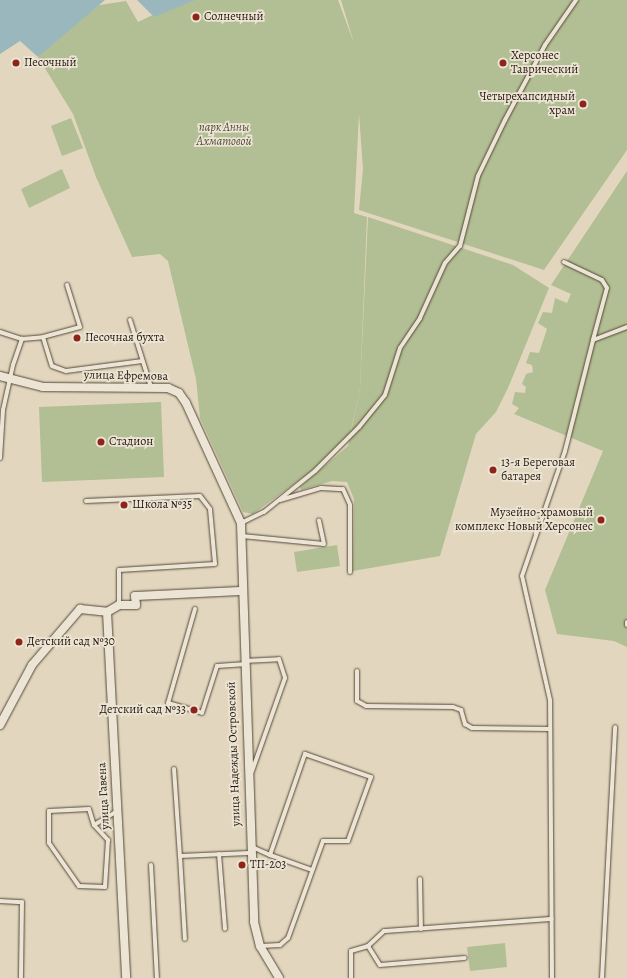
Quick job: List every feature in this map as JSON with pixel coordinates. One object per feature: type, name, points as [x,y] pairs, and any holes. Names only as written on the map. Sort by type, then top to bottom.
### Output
[{"type":"street","name":"улица Ефремова","points":[[0,376],[43,387],[151,388],[174,390],[183,397],[241,523]]},
{"type":"street","name":"улица Надежды Островской","points":[[241,523],[241,592],[249,850],[254,922],[260,946],[279,978]]},
{"type":"street","points":[[1,722],[32,665],[80,609],[107,612],[119,605],[136,605],[135,596],[241,592]]},
{"type":"street","name":"улица Гавена","points":[[107,612],[126,978]]},
{"type":"lane","points":[[241,523],[278,500],[326,460],[385,395],[400,348],[420,318],[445,263],[460,246],[478,176],[505,120],[545,45],[576,0]]},
{"type":"lane","points":[[552,978],[550,700],[522,576],[565,451],[607,288],[602,280],[564,262]]},
{"type":"lane","points":[[0,332],[22,340],[43,337],[80,327],[67,286]]},
{"type":"lane","points":[[130,320],[151,388]]},
{"type":"lane","points":[[593,340],[627,327]]},
{"type":"lane","points":[[43,337],[52,366],[58,370],[142,361]]},
{"type":"lane","points":[[0,458],[8,379],[22,340]]},
{"type":"lane","points":[[278,500],[321,488],[343,489],[350,505],[350,572]]},
{"type":"lane","points":[[86,500],[200,496],[210,510],[215,564],[119,570],[119,605]]},
{"type":"lane","points":[[241,536],[324,544],[319,521]]},
{"type":"lane","points":[[194,609],[168,703],[202,713],[217,666],[279,659],[285,678],[247,784]]},
{"type":"lane","points":[[357,671],[357,701],[366,706],[453,707],[461,710],[465,724],[472,728],[550,729]]},
{"type":"lane","points":[[602,978],[615,728]]},
{"type":"lane","points":[[260,946],[285,943],[323,842],[348,842],[371,777],[305,754],[270,855]]},
{"type":"lane","points":[[174,769],[185,939]]},
{"type":"lane","points":[[89,809],[94,825],[108,840],[104,887],[80,886],[49,843],[49,811],[89,809]]},
{"type":"lane","points":[[94,825],[117,811]]},
{"type":"lane","points":[[180,856],[219,854],[249,850],[270,855],[312,870]]},
{"type":"lane","points":[[219,854],[225,929]]},
{"type":"lane","points":[[151,865],[157,978]]},
{"type":"lane","points":[[420,879],[421,929]]},
{"type":"lane","points":[[0,901],[22,902],[21,978]]},
{"type":"lane","points":[[351,978],[351,951],[368,946],[384,931],[552,919]]},
{"type":"lane","points":[[368,946],[380,965],[465,958]]},
{"type":"green space","name":"парк Анны Ахматовой","points":[[184,0],[338,0],[354,43],[341,0],[627,0],[627,150],[544,270],[359,210],[363,169],[359,114],[354,213],[367,217],[360,389],[350,435],[313,470],[253,514],[243,512],[200,418],[196,379],[168,261],[160,254],[132,257],[96,177],[73,114],[38,57],[93,6],[126,1],[138,22]]},
{"type":"green space","points":[[71,118],[83,148],[62,156],[51,126]]},
{"type":"green space","points":[[62,169],[70,188],[29,208],[21,189]]},
{"type":"green space","points":[[627,171],[627,647],[614,641],[557,634],[545,590],[603,451],[514,414],[519,408],[512,404],[515,392],[525,393],[526,387],[522,384],[526,374],[533,372],[532,365],[526,363],[530,352],[539,353],[547,329],[538,323],[543,312],[552,313],[555,298],[567,303],[571,294],[551,285]]},
{"type":"green space","points":[[368,217],[513,265],[549,288],[508,388],[496,412],[476,434],[440,556],[353,571],[354,499],[347,482],[332,481],[301,490],[300,487],[348,446],[360,389]]},
{"type":"green space","name":"Стадион","points":[[161,402],[164,477],[42,482],[39,407]]},
{"type":"green space","points":[[337,545],[340,566],[297,572],[294,552]]},
{"type":"green space","points":[[505,943],[507,967],[470,971],[467,947]]},
{"type":"water","points":[[0,0],[105,0],[38,57],[20,41],[0,54]]},
{"type":"water","points":[[137,0],[195,0],[154,17]]},
{"type":"place","name":"Солнечный","points":[[196,17]]},
{"type":"place","name":"Песочный","points":[[16,63]]},
{"type":"place","name":"Херсонес Таврический","points":[[503,63]]},
{"type":"place","name":"Четырехапсидный храм","points":[[583,104]]},
{"type":"place","name":"Песочная бухта","points":[[77,338]]},
{"type":"place","name":"Стадион","points":[[101,442]]},
{"type":"place","name":"13-я Береговая батарея","points":[[493,470]]},
{"type":"place","name":"Школа №35","points":[[124,505]]},
{"type":"place","name":"Музейно-храмовый комплекс Новый Херсонес","points":[[601,520]]},
{"type":"place","name":"Детский сад №30","points":[[19,642]]},
{"type":"place","name":"Детский сад №33","points":[[194,710]]},
{"type":"place","name":"ТП-203","points":[[242,865]]}]
